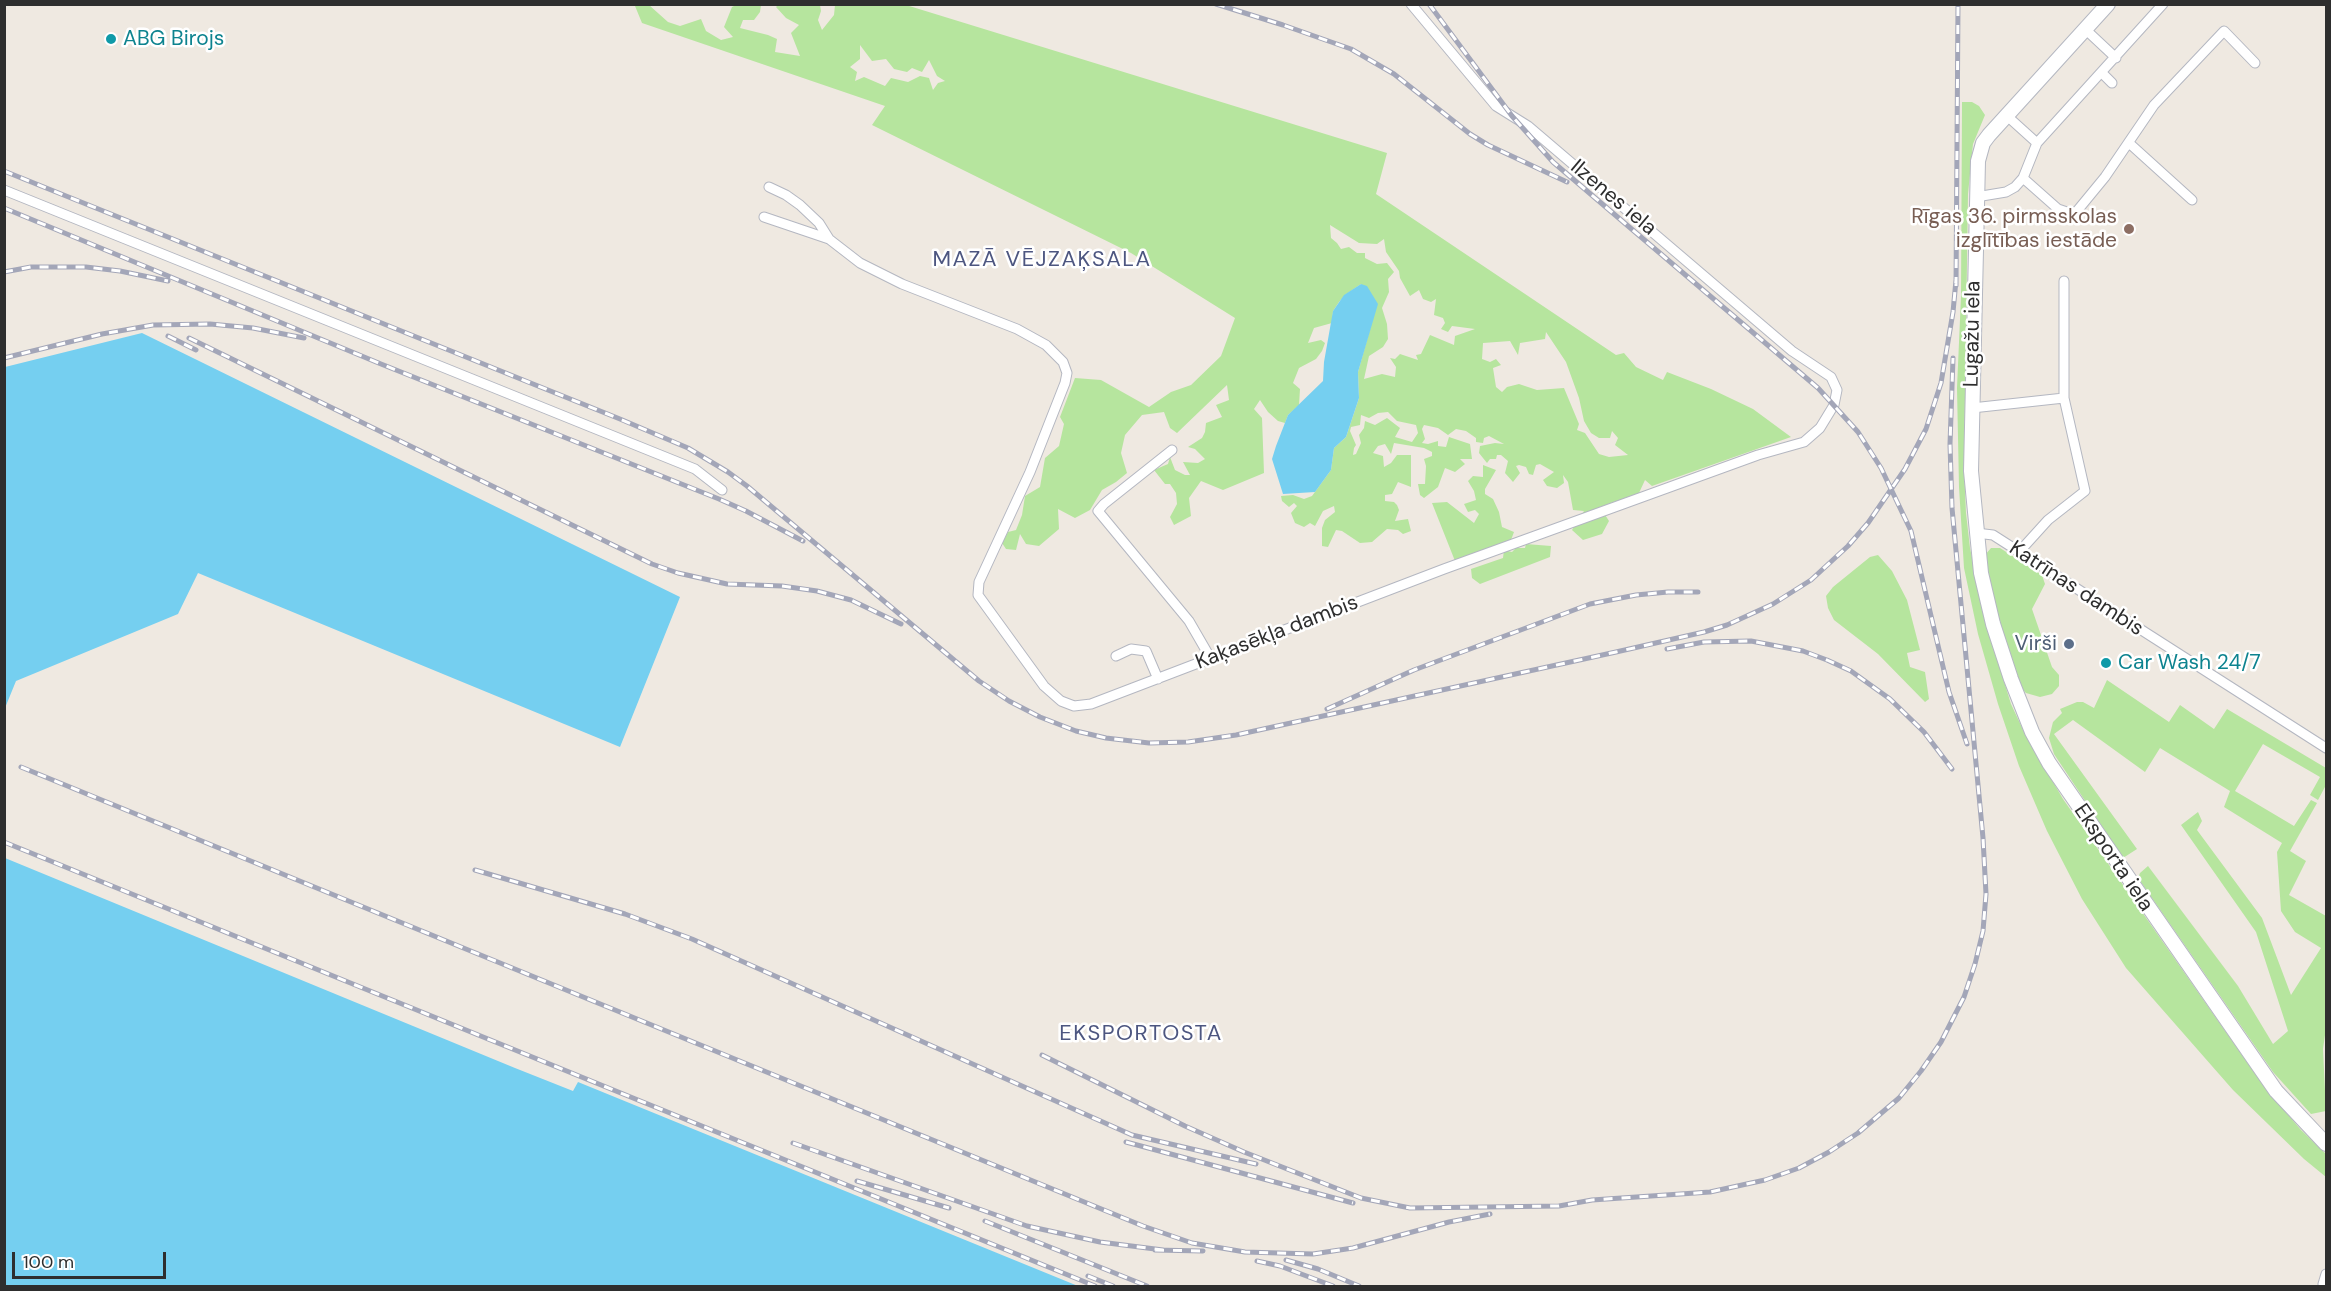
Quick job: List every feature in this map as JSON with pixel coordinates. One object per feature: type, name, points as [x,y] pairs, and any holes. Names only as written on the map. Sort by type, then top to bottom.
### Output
[{"type":"street","name":"Ilzenes iela","points":[[1411,4],[1496,106],[1528,126],[1792,351],[1831,377]]},
{"type":"street","name":"Lugažu iela","points":[[1976,533],[1971,471],[1978,161],[1983,143],[2006,115],[2108,4]]},
{"type":"street","points":[[1976,197],[2006,192],[2015,187],[2023,178],[2037,143],[2163,4]]},
{"type":"street","points":[[2085,29],[2116,58]]},
{"type":"street","points":[[2023,178],[2058,209],[2070,213],[2077,211],[2129,143],[2154,105],[2224,31],[2255,63]]},
{"type":"street","points":[[2102,73],[2112,83]]},
{"type":"street","points":[[2006,115],[2037,143]]},
{"type":"street","points":[[2129,143],[2192,200]]},
{"type":"street","points":[[769,188],[786,195],[800,206],[819,223],[829,239]]},
{"type":"street","points":[[4,190],[684,464],[695,469],[722,490]]},
{"type":"street","points":[[764,217],[829,239]]},
{"type":"street","name":"Kaķasēkļa dambis","points":[[829,239],[860,263],[902,284],[1017,329],[1046,345],[1063,362],[1067,373],[1065,383],[1030,472],[979,582],[978,596],[1044,686],[1061,701],[1074,706],[1091,704],[1520,541],[1758,455],[1804,442],[1820,428],[1834,405],[1838,390],[1831,377]]},
{"type":"street","points":[[2019,552],[2048,520],[2085,491],[2064,398],[2064,281]]},
{"type":"street","points":[[1972,408],[2064,398]]},
{"type":"street","points":[[1172,450],[1098,511],[1189,621],[1211,659]]},
{"type":"street","name":"Katrīnas dambis","points":[[1976,533],[1993,535],[2326,748]]},
{"type":"street","name":"Eksporta iela","points":[[1976,533],[1981,573],[1993,624],[2032,732],[2049,763],[2276,1091],[2326,1144]]},
{"type":"street","points":[[1116,656],[1131,649],[1146,651],[1158,679]]},
{"type":"street","points":[[2325,1287],[2323,1284],[2326,1274]]},
{"type":"green space","points":[[649,5],[668,22],[680,26],[701,19],[706,31],[721,40],[733,37],[724,27],[732,7],[761,5],[760,12],[754,20],[743,20],[740,28],[777,39],[775,52],[800,56],[791,33],[799,25],[786,18],[776,7],[778,5],[820,5],[818,20],[822,30],[834,15],[835,5],[906,5],[1387,153],[1376,194],[1616,355],[1624,353],[1636,367],[1663,380],[1667,372],[1711,389],[1753,409],[1791,437],[1652,486],[1645,480],[1639,493],[1600,507],[1609,521],[1602,534],[1583,540],[1572,530],[1584,511],[1573,510],[1568,482],[1563,475],[1564,483],[1557,488],[1547,486],[1543,480],[1554,472],[1540,464],[1536,465],[1533,475],[1529,474],[1526,467],[1519,465],[1516,466],[1520,473],[1513,482],[1505,473],[1508,461],[1501,455],[1497,455],[1496,459],[1490,459],[1487,463],[1479,453],[1480,446],[1504,444],[1489,436],[1484,438],[1483,443],[1476,442],[1476,438],[1466,431],[1456,429],[1448,435],[1438,428],[1424,425],[1422,429],[1425,439],[1422,443],[1438,441],[1438,446],[1446,447],[1449,437],[1470,444],[1472,459],[1460,459],[1465,464],[1455,472],[1445,468],[1438,487],[1424,498],[1420,495],[1418,484],[1425,484],[1424,459],[1432,456],[1432,452],[1424,448],[1394,443],[1391,454],[1385,444],[1378,446],[1373,453],[1383,456],[1384,467],[1391,463],[1397,455],[1411,455],[1411,487],[1398,482],[1392,494],[1385,495],[1385,501],[1394,502],[1397,505],[1399,510],[1395,521],[1408,519],[1411,531],[1403,534],[1398,530],[1387,529],[1372,542],[1360,543],[1342,531],[1336,530],[1328,547],[1322,546],[1322,528],[1325,520],[1335,512],[1334,506],[1323,511],[1315,526],[1310,523],[1304,527],[1295,523],[1291,513],[1297,506],[1294,503],[1289,507],[1282,501],[1281,496],[1293,495],[1304,499],[1312,496],[1331,470],[1334,448],[1346,437],[1359,398],[1358,372],[1377,304],[1361,284],[1339,302],[1333,311],[1332,323],[1314,328],[1308,343],[1321,340],[1325,343],[1316,359],[1299,368],[1293,383],[1300,389],[1299,405],[1288,415],[1285,423],[1278,421],[1268,412],[1260,400],[1254,409],[1262,418],[1264,473],[1223,490],[1201,481],[1189,498],[1191,516],[1174,525],[1170,517],[1177,504],[1176,493],[1170,484],[1165,484],[1154,470],[1168,464],[1170,457],[1175,470],[1190,475],[1183,462],[1198,463],[1205,459],[1195,449],[1188,447],[1202,438],[1206,423],[1222,417],[1216,405],[1229,400],[1227,385],[1177,433],[1170,428],[1164,412],[1142,415],[1125,435],[1121,453],[1127,473],[1102,490],[1090,510],[1075,518],[1058,509],[1059,529],[1039,546],[1026,544],[1020,534],[1016,550],[1006,549],[1002,543],[1008,532],[1016,530],[1022,515],[1025,496],[1040,487],[1045,458],[1059,446],[1064,424],[1060,417],[1075,378],[1101,380],[1149,407],[1171,392],[1191,385],[1221,356],[1235,318],[1131,253],[872,125],[885,106],[642,23],[635,6]],"holes":[[[860,45],[872,61],[886,59],[894,69],[907,72],[912,68],[922,72],[929,60],[937,76],[945,81],[938,83],[933,90],[929,78],[920,76],[908,82],[891,78],[885,86],[864,77],[855,81],[857,72],[850,67],[860,59]],[[1330,225],[1359,243],[1377,244],[1384,239],[1386,252],[1399,271],[1400,278],[1410,296],[1419,290],[1423,299],[1431,302],[1436,299],[1434,315],[1443,318],[1445,323],[1441,329],[1448,332],[1452,326],[1475,329],[1455,336],[1454,345],[1430,335],[1421,354],[1416,355],[1418,360],[1400,354],[1395,359],[1390,358],[1396,367],[1395,377],[1382,374],[1364,379],[1369,356],[1383,347],[1388,339],[1387,324],[1382,308],[1389,292],[1388,279],[1394,272],[1387,263],[1377,264],[1365,258],[1365,253],[1357,253],[1349,247],[1341,249],[1331,238]],[[1546,332],[1566,362],[1579,398],[1584,421],[1591,433],[1599,438],[1610,438],[1612,431],[1618,438],[1615,445],[1628,455],[1609,457],[1599,454],[1585,433],[1577,430],[1579,424],[1564,388],[1537,390],[1519,384],[1507,387],[1502,392],[1496,387],[1493,368],[1501,365],[1496,359],[1490,362],[1482,359],[1483,343],[1510,341],[1518,355],[1520,343],[1545,339]],[[1388,412],[1397,421],[1416,425],[1418,433],[1412,442],[1395,437],[1400,428],[1387,418],[1375,425],[1365,421],[1364,428],[1359,435],[1361,443],[1356,454],[1353,455],[1356,445],[1350,431],[1351,427],[1360,425],[1361,415],[1369,418],[1378,413]]]},
{"type":"green space","points":[[1962,102],[1972,102],[1979,106],[1985,115],[1973,144],[1968,194],[1964,467],[1966,513],[1970,548],[1984,616],[2011,704],[2025,734],[2063,799],[2263,1085],[2301,1130],[2326,1154],[2326,1177],[2304,1159],[2233,1090],[2126,968],[2082,899],[2047,831],[2019,766],[1998,704],[1978,634],[1964,568],[1959,487],[1957,388],[1961,296]]},
{"type":"green space","points":[[1483,465],[1496,470],[1485,489],[1485,494],[1493,499],[1502,527],[1514,532],[1511,540],[1455,561],[1432,503],[1447,502],[1474,523],[1479,514],[1475,510],[1468,512],[1464,504],[1476,500],[1468,481],[1473,476],[1483,477]]},
{"type":"green space","points":[[1526,544],[1551,546],[1550,557],[1480,584],[1472,578],[1471,569],[1503,558],[1504,550],[1512,552],[1516,548],[1525,548]]},
{"type":"green space","points":[[1991,548],[2000,548],[2042,575],[2045,584],[2032,609],[2052,667],[2059,675],[2059,686],[2052,694],[2040,697],[2026,693],[2020,687],[1998,618],[1988,572],[1985,555]]},
{"type":"green space","points":[[1878,555],[1892,571],[1907,600],[1920,650],[1907,653],[1910,667],[1925,672],[1929,699],[1925,702],[1878,654],[1834,620],[1828,608],[1826,596],[1833,587],[1870,557]]},
{"type":"green space","points":[[2107,680],[2169,722],[2180,705],[2214,729],[2227,709],[2326,768],[2326,785],[2318,800],[2310,795],[2320,777],[2263,744],[2235,791],[2294,826],[2311,800],[2317,803],[2290,851],[2306,861],[2289,895],[2326,916],[2326,1028],[2323,1049],[2326,1111],[2311,1114],[2273,1072],[2138,878],[2148,866],[2238,986],[2273,1044],[2288,1031],[2256,932],[2181,825],[2198,812],[2202,821],[2197,830],[2262,918],[2291,995],[2321,948],[2295,932],[2281,911],[2277,852],[2282,843],[2224,807],[2230,791],[2160,748],[2145,772],[2073,720],[2054,734],[2137,849],[2123,858],[2054,754],[2049,738],[2053,722],[2062,713],[2060,709],[2077,702],[2083,702],[2094,708]]},
{"type":"water","points":[[1361,284],[1367,286],[1378,304],[1358,372],[1359,398],[1346,437],[1334,448],[1331,470],[1315,492],[1283,494],[1272,459],[1276,446],[1288,415],[1323,381],[1333,311],[1344,295]]},
{"type":"water","points":[[142,333],[680,597],[620,747],[198,573],[178,614],[16,681],[5,708],[5,367]]},
{"type":"water","points":[[5,858],[515,1068],[573,1091],[578,1082],[1078,1286],[5,1286]]},
{"type":"railway","points":[[1216,4],[1351,49],[1394,74],[1470,134],[1488,145],[1567,182]]},
{"type":"railway","points":[[1429,4],[1512,116],[1553,162],[1818,388],[1858,432],[1881,468],[1911,531],[1949,692],[1967,744]]},
{"type":"railway","points":[[1956,286],[1958,4]]},
{"type":"railway","points":[[4,171],[688,448],[747,486],[979,681],[1009,701],[1040,717],[1076,731],[1106,738],[1149,743],[1188,742],[1236,735],[1616,652],[1727,625],[1773,604],[1811,580],[1848,546],[1868,523],[1905,469],[1926,429],[1941,383],[1956,280]]},
{"type":"railway","points":[[4,208],[381,364],[719,499],[803,541]]},
{"type":"railway","points":[[4,272],[31,267],[86,267],[168,281]]},
{"type":"railway","points":[[4,358],[102,334],[153,325],[210,324],[253,328],[304,338]]},
{"type":"railway","points":[[168,336],[196,350]]},
{"type":"railway","points":[[189,338],[652,564],[678,573],[727,584],[782,586],[817,591],[851,600],[901,624]]},
{"type":"railway","points":[[1042,1055],[1185,1126],[1244,1152],[1361,1198],[1410,1208],[1559,1206],[1592,1200],[1710,1192],[1765,1180],[1799,1168],[1858,1133],[1899,1098],[1941,1042],[1964,997],[1983,931],[1986,894],[1983,838],[1952,508],[1950,444],[1953,358]]},
{"type":"railway","points":[[1327,709],[1414,670],[1590,604],[1636,595],[1698,592]]},
{"type":"railway","points":[[1667,649],[1704,642],[1751,641],[1803,651],[1827,660],[1851,671],[1890,699],[1924,732],[1952,769]]},
{"type":"railway","points":[[21,767],[1143,1226],[1192,1243],[1245,1252],[1313,1254],[1353,1248],[1449,1222],[1490,1214]]},
{"type":"railway","points":[[4,842],[1095,1286]]},
{"type":"railway","points":[[475,870],[625,914],[692,939],[1132,1135],[1256,1164]]},
{"type":"railway","points":[[1126,1142],[1353,1203]]},
{"type":"railway","points":[[793,1143],[1027,1226],[1100,1242],[1163,1250]]},
{"type":"railway","points":[[857,1181],[949,1208]]},
{"type":"railway","points":[[985,1221],[1147,1286]]},
{"type":"railway","points":[[1155,1250],[1203,1251]]},
{"type":"railway","points":[[1286,1260],[1318,1269],[1359,1286]]},
{"type":"railway","points":[[1257,1261],[1280,1266],[1333,1286]]},
{"type":"railway","points":[[1088,1276],[1113,1286]]},
{"type":"place","name":"ABG Birojs","points":[[111,39]]},
{"type":"place","name":"Rīgas 36. pirmsskolas izglītības iestāde","points":[[2129,229]]},
{"type":"place","name":"Virši","points":[[2069,644]]},
{"type":"place","name":"Car Wash 24/7","points":[[2106,663]]},
{"type":"district","name":"MAZĀ VĒJZAĶSALA","points":[[1042,260]]},
{"type":"district","name":"EKSPORTOSTA","points":[[1141,1034]]}]
